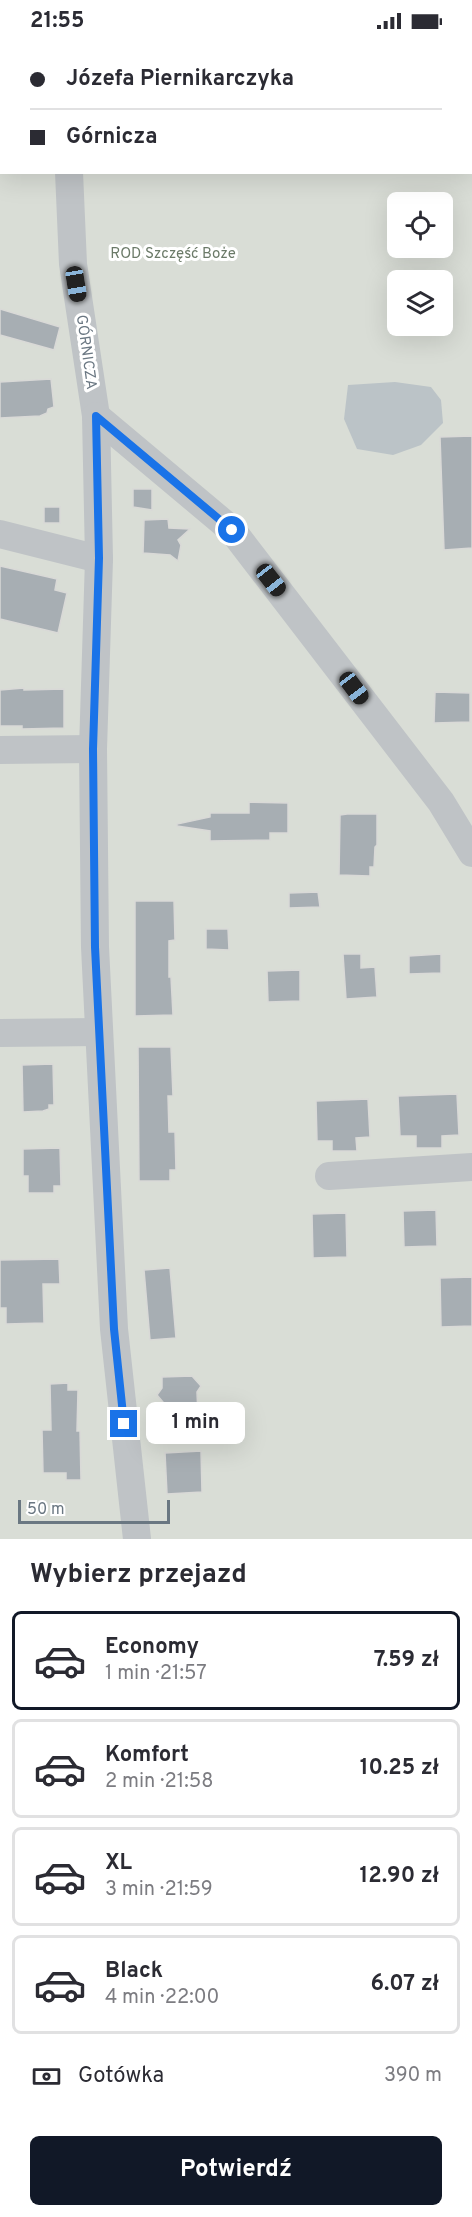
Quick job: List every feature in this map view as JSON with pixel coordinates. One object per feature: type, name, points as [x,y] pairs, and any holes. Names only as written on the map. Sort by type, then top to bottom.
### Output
[{"type":"street","name":"GÓRNICZA","points":[[69,174],[73,264],[96,416],[99,558],[93,749],[95,947],[114,1329],[137,1539]]},
{"type":"street","points":[[96,416],[232,530],[441,802],[472,853]]},
{"type":"street","points":[[0,534],[99,558]]},
{"type":"street","points":[[0,750],[93,749]]},
{"type":"street","points":[[0,1033],[99,1032]]},
{"type":"street","points":[[329,1176],[472,1167]]},
{"type":"green space","name":"ROD Szczęść Boże","points":[[0,174],[472,174],[472,1539],[0,1539]]},
{"type":"shaded area","points":[[395,382],[431,387],[441,400],[443,423],[421,445],[393,455],[357,449],[344,419],[348,385]]},
{"type":"building","points":[[0,309],[60,327],[54,350],[0,335]]},
{"type":"building","points":[[51,379],[54,407],[48,409],[47,413],[40,416],[0,418],[0,382]]},
{"type":"building","points":[[472,436],[472,548],[444,550],[440,437]]},
{"type":"building","points":[[133,489],[152,489],[152,510],[133,507]]},
{"type":"building","points":[[44,507],[60,507],[60,523],[44,523]]},
{"type":"building","points":[[168,519],[169,528],[190,529],[178,540],[181,545],[178,561],[170,555],[143,553],[144,520]]},
{"type":"building","points":[[0,566],[57,579],[55,590],[67,593],[58,633],[0,619]]},
{"type":"building","points":[[24,688],[24,690],[64,689],[64,728],[22,729],[22,726],[0,726],[0,690]]},
{"type":"building","points":[[435,692],[470,693],[470,722],[434,723]]},
{"type":"building","points":[[249,802],[288,803],[288,833],[270,833],[270,840],[210,841],[210,831],[177,826],[177,824],[210,817],[210,813],[249,813]]},
{"type":"building","points":[[377,814],[377,845],[374,867],[370,867],[370,876],[339,875],[340,815]]},
{"type":"building","points":[[318,892],[320,907],[289,908],[289,893]]},
{"type":"building","points":[[135,901],[174,901],[175,940],[169,941],[169,977],[171,977],[173,1015],[135,1016]]},
{"type":"building","points":[[206,929],[228,929],[229,950],[206,949]]},
{"type":"building","points":[[343,954],[361,954],[361,968],[375,967],[377,997],[346,999]]},
{"type":"building","points":[[441,954],[441,973],[409,974],[409,956]]},
{"type":"building","points":[[300,970],[300,1001],[268,1002],[267,971]]},
{"type":"building","points":[[138,1047],[171,1047],[173,1096],[168,1096],[169,1132],[175,1132],[176,1170],[170,1170],[170,1181],[139,1181]]},
{"type":"building","points":[[53,1064],[54,1105],[49,1105],[49,1109],[43,1111],[23,1112],[22,1065]]},
{"type":"building","points":[[457,1094],[459,1135],[442,1136],[442,1148],[416,1148],[416,1136],[400,1136],[398,1096]]},
{"type":"building","points":[[368,1099],[370,1137],[356,1138],[357,1151],[332,1151],[332,1141],[317,1141],[316,1101]]},
{"type":"building","points":[[60,1148],[61,1186],[54,1186],[54,1193],[28,1193],[28,1176],[23,1176],[23,1149]]},
{"type":"building","points":[[436,1210],[437,1246],[404,1247],[403,1211]]},
{"type":"building","points":[[346,1213],[347,1257],[313,1258],[312,1214]]},
{"type":"building","points":[[59,1259],[60,1284],[43,1284],[44,1323],[6,1324],[6,1308],[0,1308],[0,1260]]},
{"type":"building","points":[[170,1268],[176,1338],[150,1340],[144,1270]]},
{"type":"building","points":[[472,1277],[472,1326],[441,1327],[440,1278]]},
{"type":"building","points":[[192,1376],[201,1386],[197,1392],[198,1416],[187,1417],[181,1423],[175,1418],[165,1418],[163,1402],[157,1395],[162,1388],[162,1377]]},
{"type":"building","points":[[68,1383],[68,1390],[78,1390],[77,1431],[80,1431],[81,1480],[66,1480],[66,1473],[43,1473],[42,1430],[51,1430],[50,1384]]},
{"type":"building","points":[[201,1451],[202,1492],[167,1494],[165,1453]]},
{"type":"route","points":[[124,1424],[114,1329],[95,947],[93,749],[99,558],[96,416],[232,530]]}]
